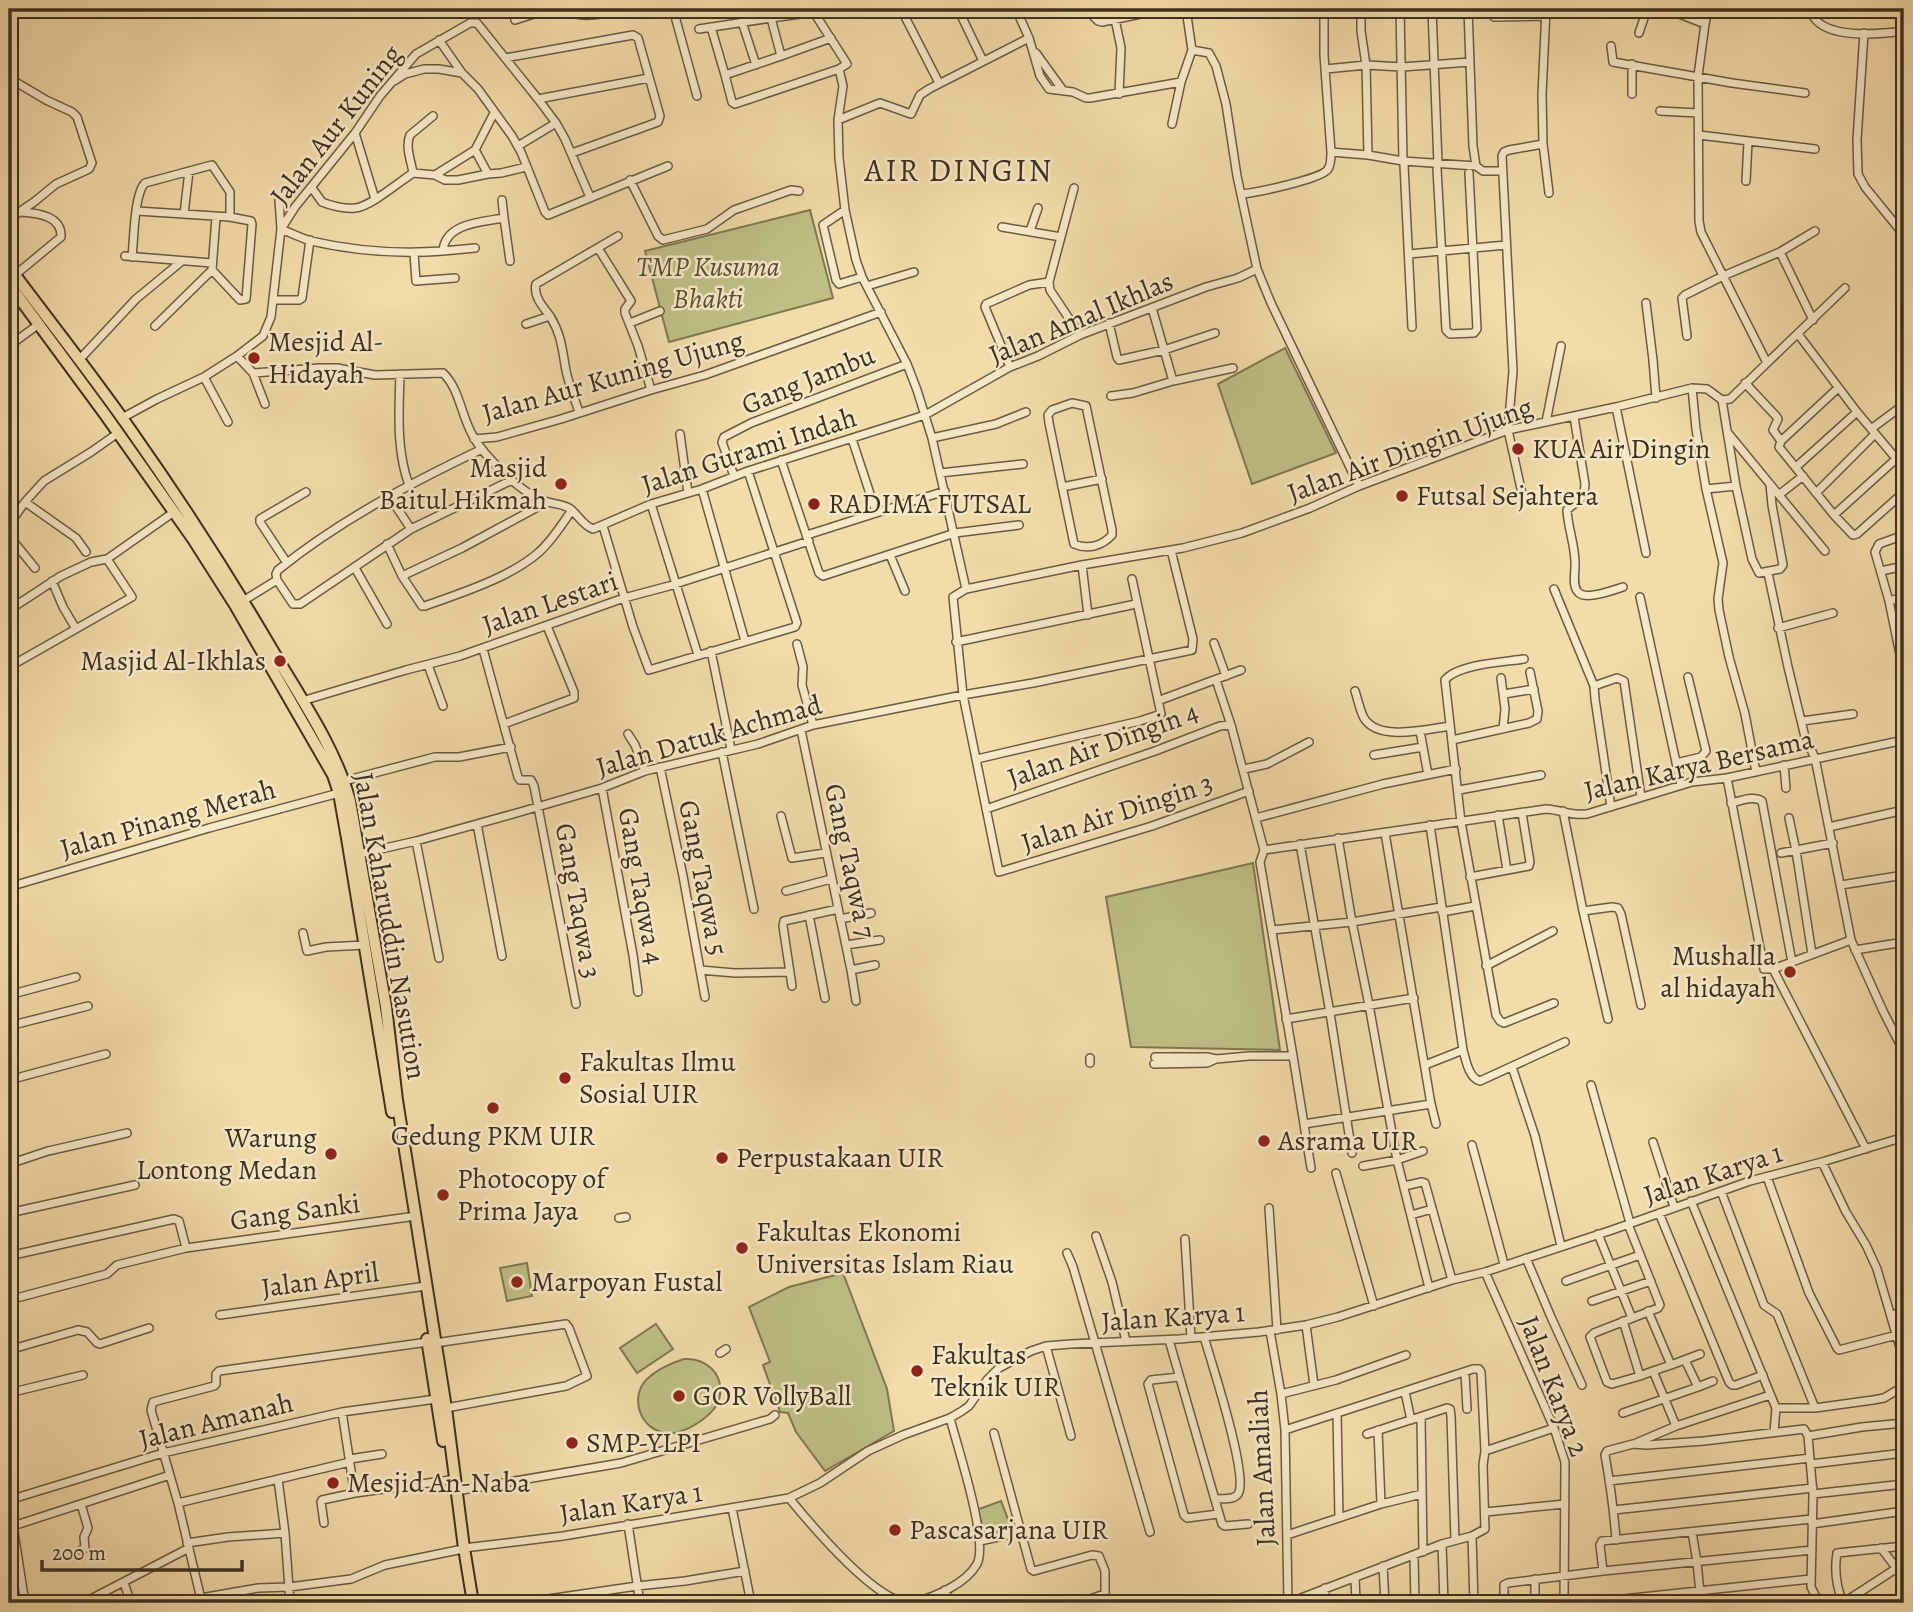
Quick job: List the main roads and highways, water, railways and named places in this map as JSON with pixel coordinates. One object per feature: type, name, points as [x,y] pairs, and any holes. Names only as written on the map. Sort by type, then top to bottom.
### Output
[{"type":"highway","name":"Jalan Kaharuddin Nasution","points":[[10,279],[39,324],[174,512],[243,601],[339,766],[359,854],[409,1217],[423,1287]]},
{"type":"highway","name":"Jalan Kaharuddin Nasution","points":[[10,279],[79,360],[122,418],[208,556],[333,775],[370,944],[432,1343],[446,1408],[466,1603]]},
{"type":"highway","name":"Jalan Kaharuddin Nasution","points":[[432,1343],[436,1399],[461,1549],[473,1603]]},
{"type":"place","name":"Mesjid Al- Hidayah","points":[[254,358]]},
{"type":"place","name":"KUA Air Dingin","points":[[1518,449]]},
{"type":"place","name":"Masjid Baitul Hikmah","points":[[561,484]]},
{"type":"place","name":"Futsal Sejahtera","points":[[1402,496]]},
{"type":"place","name":"RADIMA FUTSAL","points":[[814,504]]},
{"type":"place","name":"Masjid Al-Ikhlas","points":[[280,661]]},
{"type":"place","name":"Mushalla al hidayah","points":[[1790,972]]},
{"type":"place","name":"Fakultas Ilmu Sosial UIR","points":[[565,1078]]},
{"type":"place","name":"Gedung PKM UIR","points":[[493,1108]]},
{"type":"place","name":"Asrama UIR","points":[[1264,1141]]},
{"type":"place","name":"Warung Lontong Medan","points":[[331,1154]]},
{"type":"place","name":"Perpustakaan UIR","points":[[722,1158]]},
{"type":"place","name":"Photocopy of Prima Jaya","points":[[443,1195]]},
{"type":"place","name":"Fakultas Ekonomi Universitas Islam Riau","points":[[742,1248]]},
{"type":"place","name":"Marpoyan Fustal","points":[[517,1282]]},
{"type":"place","name":"Fakultas Teknik UIR","points":[[917,1371]]},
{"type":"place","name":"GOR VollyBall","points":[[679,1396]]},
{"type":"place","name":"SMP-YLPI","points":[[572,1443]]},
{"type":"place","name":"Mesjid An-Naba","points":[[333,1483]]},
{"type":"place","name":"Pascasarjana UIR","points":[[895,1530]]},
{"type":"district","name":"AIR DINGIN","points":[[959,170]]},
{"type":"park label","name":"TMP Kusuma Bhakti","points":[[708,283]]}]
